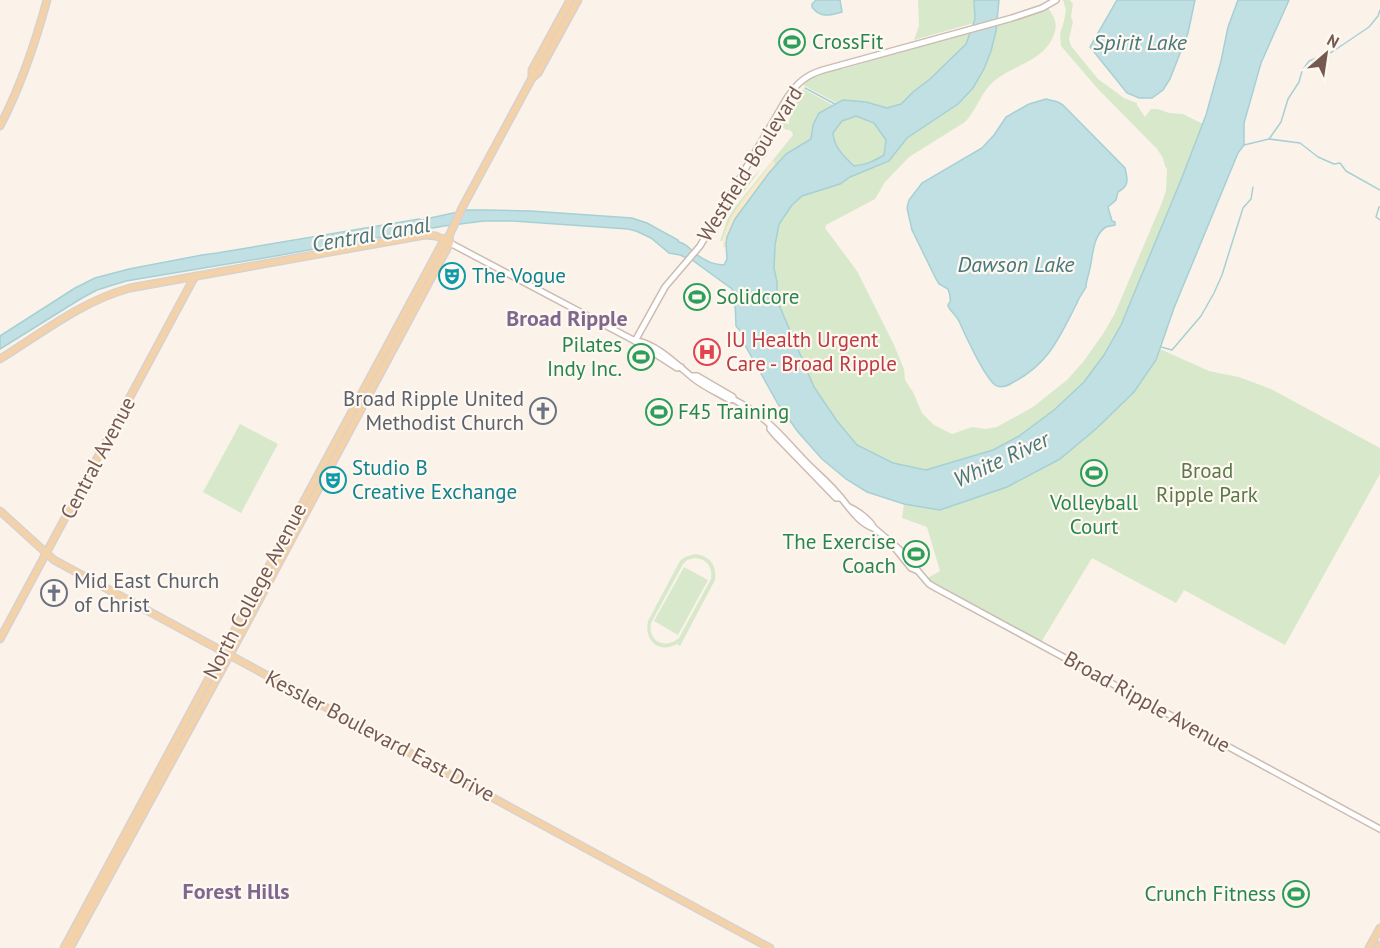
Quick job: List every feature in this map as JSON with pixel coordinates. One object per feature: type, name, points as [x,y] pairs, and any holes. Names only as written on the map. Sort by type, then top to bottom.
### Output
[{"type":"main road","points":[[0,126],[24,74],[47,0]]},
{"type":"main road","name":"North College Avenue","points":[[532,78],[532,70],[570,0]]},
{"type":"main road","name":"North College Avenue","points":[[70,948],[449,237],[462,208],[532,78],[538,73],[578,0]]},
{"type":"main road","points":[[0,359],[75,311],[103,297],[130,288],[425,235],[449,237]]},
{"type":"main road","name":"Central Avenue","points":[[0,639],[195,276]]},
{"type":"main road","name":"Kessler Boulevard East Drive","points":[[0,511],[54,560],[770,948]]},
{"type":"main road","name":"North College Avenue","points":[[64,948],[226,653]]},
{"type":"main road","points":[[1369,948],[1380,928]]},
{"type":"street","name":"Westfield Boulevard","points":[[635,341],[665,287],[697,250],[788,96],[799,82],[816,72],[1012,18],[1042,8],[1056,0]]},
{"type":"street","name":"Broad Ripple Avenue","points":[[449,237],[635,341],[643,342],[677,363],[692,376],[757,414],[837,492],[849,507],[856,510],[902,552],[929,584],[1380,829]]},
{"type":"green space","points":[[918,0],[974,0],[974,23],[914,40],[919,26]]},
{"type":"green space","points":[[1063,0],[1070,0],[1073,4],[1071,17],[1073,22],[1069,39],[1071,46],[1098,79],[1124,98],[1137,103],[1145,117],[1151,109],[1158,109],[1183,114],[1203,124],[1121,325],[1104,355],[1084,382],[1054,410],[1019,436],[993,450],[926,470],[893,463],[857,445],[814,387],[777,300],[774,268],[779,224],[792,205],[802,196],[840,184],[850,177],[889,161],[907,138],[924,125],[991,51],[996,24],[1048,8],[1056,25],[1053,37],[1041,53],[991,84],[965,122],[909,157],[885,182],[875,199],[826,225],[825,228],[857,271],[894,345],[904,369],[905,380],[922,413],[934,425],[952,434],[972,427],[986,429],[997,427],[1033,407],[1067,380],[1103,334],[1115,313],[1166,191],[1167,169],[1157,149],[1098,89],[1061,46],[1060,34],[1066,10]]},
{"type":"green space","points":[[971,31],[966,44],[901,104],[887,108],[866,102],[843,100],[837,103],[803,85],[807,81],[797,88],[784,115],[789,126],[792,112],[803,89],[833,105],[816,118],[812,139],[786,154],[776,166],[773,161],[731,218],[722,241],[720,241],[727,220],[735,207],[793,135],[788,129],[781,127],[774,142],[765,151],[767,156],[758,162],[753,161],[795,89],[809,77]]},
{"type":"green space","points":[[856,116],[874,123],[886,140],[884,154],[870,162],[854,166],[837,147],[833,133],[842,121]]},
{"type":"green space","points":[[761,169],[722,224],[718,223],[708,239],[747,170],[754,176]]},
{"type":"green space","name":"Broad Ripple Park","points":[[1160,349],[1209,371],[1239,377],[1271,389],[1380,448],[1380,474],[1285,645],[1184,590],[1176,603],[1092,558],[1040,644],[924,580],[940,571],[927,527],[902,518],[904,504],[940,510],[1156,360]]},
{"type":"green space","points":[[240,424],[278,444],[241,513],[203,492]]},
{"type":"green space","points":[[695,554],[708,559],[714,566],[715,580],[680,646],[677,644],[670,647],[659,646],[654,644],[648,634],[648,621],[680,561]],"holes":[[[699,559],[710,567],[711,579],[679,638],[668,643],[658,642],[652,635],[651,623],[683,564],[687,560]]]},
{"type":"green space","points":[[684,567],[708,580],[678,635],[654,621]]},
{"type":"sand","points":[[772,160],[776,166],[735,219],[726,247],[723,248],[724,237],[733,215]]},
{"type":"water","points":[[816,0],[840,0],[842,12],[826,15],[819,13],[812,7]]},
{"type":"water","points":[[974,0],[999,0],[996,31],[991,51],[973,88],[958,104],[907,138],[889,161],[850,177],[840,184],[802,196],[792,205],[779,224],[775,245],[774,268],[777,300],[814,387],[857,445],[893,463],[926,470],[993,450],[1019,436],[1054,410],[1084,382],[1104,355],[1121,325],[1181,180],[1206,115],[1228,27],[1238,0],[1289,0],[1261,63],[1244,123],[1244,145],[1238,153],[1174,308],[1156,360],[1134,392],[1097,428],[1060,459],[1007,487],[940,510],[904,504],[867,492],[846,479],[822,459],[798,432],[778,404],[741,338],[741,332],[736,326],[732,289],[692,260],[669,253],[651,238],[628,229],[484,221],[126,281],[97,290],[82,298],[0,349],[0,336],[75,288],[95,278],[202,255],[421,220],[467,210],[531,211],[632,218],[647,223],[678,240],[706,261],[724,265],[727,259],[727,237],[735,219],[786,154],[811,139],[813,125],[819,113],[843,100],[866,102],[887,108],[901,104],[966,44],[975,19]],"holes":[[[856,116],[874,123],[886,140],[884,155],[862,165],[854,166],[837,147],[833,133],[842,121]]]},
{"type":"water","name":"Spirit Lake","points":[[1117,0],[1195,0],[1188,33],[1170,79],[1163,90],[1152,98],[1139,98],[1127,93],[1090,47]]},
{"type":"water","name":"Dawson Lake","points":[[1046,99],[1063,105],[1125,168],[1127,182],[1118,192],[1116,200],[1108,207],[1115,225],[1106,227],[1098,235],[1086,287],[1052,349],[1025,376],[1004,387],[999,387],[986,373],[959,321],[948,306],[950,297],[948,289],[939,284],[936,279],[912,230],[907,208],[909,200],[922,183],[982,148],[1006,117],[1029,104]]},
{"type":"waterway","points":[[1269,139],[1281,122],[1288,99],[1309,61],[1332,52],[1369,27],[1380,10]]},
{"type":"waterway","points":[[805,88],[835,104]]},
{"type":"waterway","points":[[1244,145],[1269,139],[1300,143],[1318,157],[1334,164],[1340,163],[1346,171],[1380,190]]},
{"type":"waterway","points":[[1161,347],[1172,350],[1201,316],[1222,275],[1243,208],[1251,199],[1253,187]]},
{"type":"waterway","points":[[1380,207],[1376,217],[1380,220]]},
{"type":"place","name":"CrossFit","points":[[792,42]]},
{"type":"place","name":"The Vogue","points":[[452,276]]},
{"type":"place","name":"Solidcore","points":[[697,297]]},
{"type":"place","name":"IU Health Urgent Care - Broad Ripple","points":[[707,352]]},
{"type":"place","name":"Pilates Indy Inc.","points":[[641,357]]},
{"type":"place","name":"Broad Ripple United Methodist Church","points":[[543,411]]},
{"type":"place","name":"F45 Training","points":[[659,412]]},
{"type":"place","name":"Volleyball Court","points":[[1094,473]]},
{"type":"place","name":"Studio B Creative Exchange","points":[[333,480]]},
{"type":"place","name":"The Exercise Coach","points":[[916,554]]},
{"type":"place","name":"Mid East Church of Christ","points":[[54,593]]},
{"type":"place","name":"Crunch Fitness","points":[[1296,894]]},
{"type":"district","name":"Broad Ripple","points":[[567,318]]},
{"type":"district","name":"Forest Hills","points":[[236,891]]},
{"type":"water label","name":"Central Canal","points":[[371,234]]},
{"type":"water label","name":"White River","points":[[1001,459]]}]
